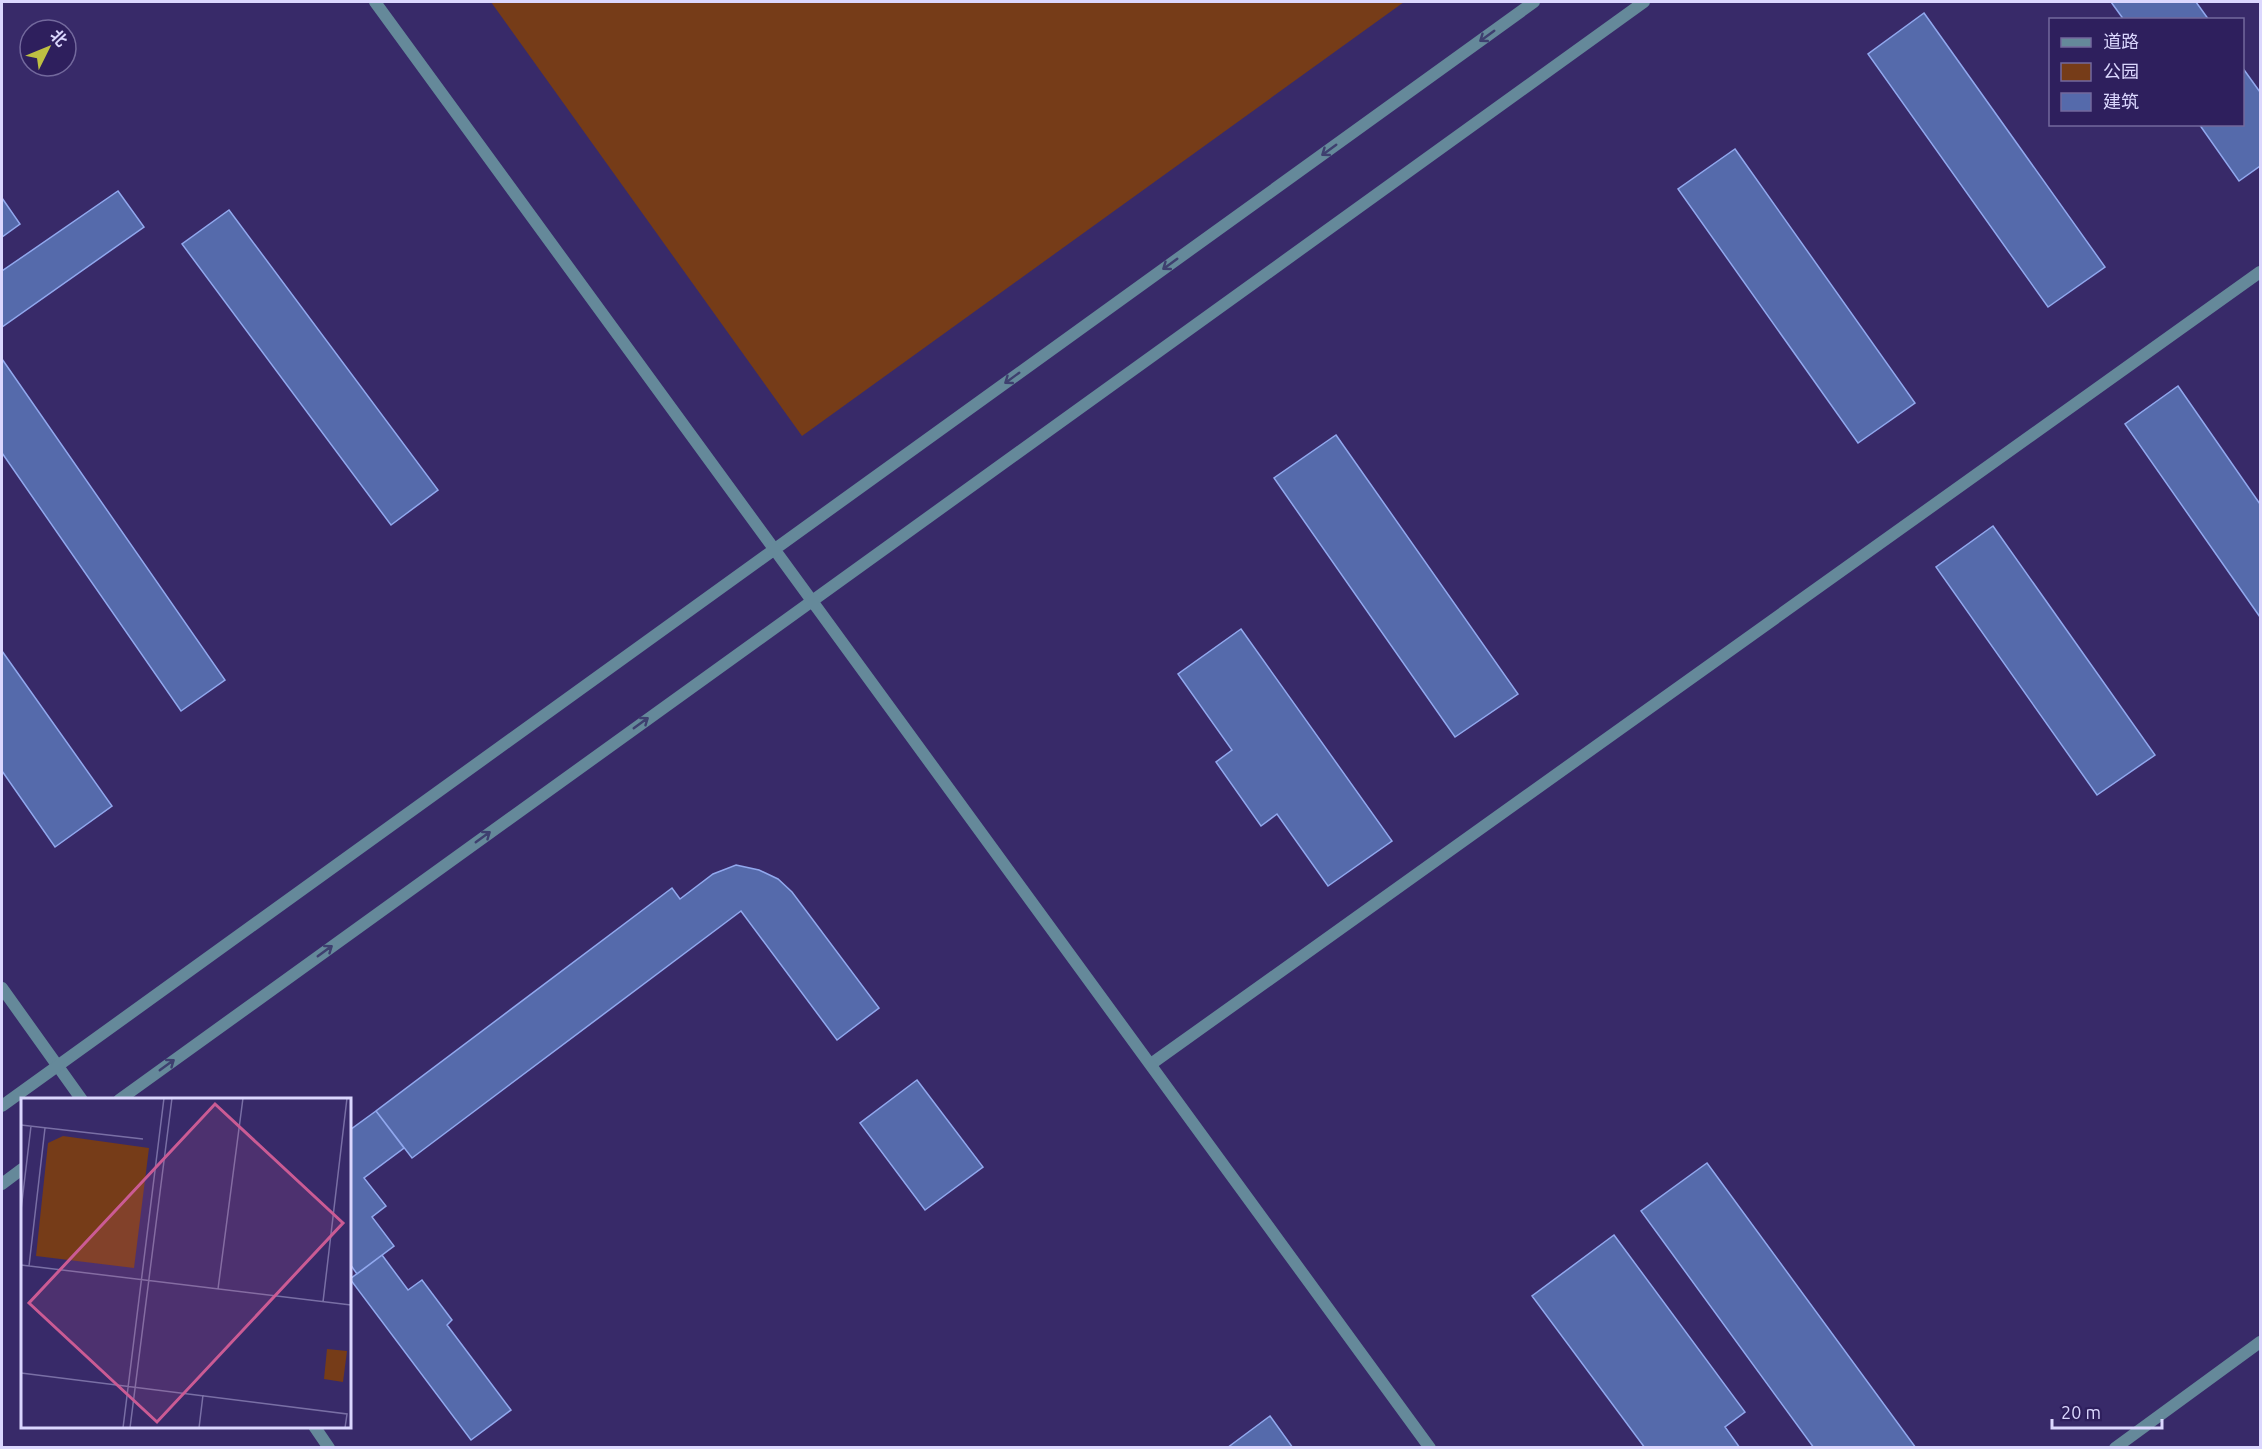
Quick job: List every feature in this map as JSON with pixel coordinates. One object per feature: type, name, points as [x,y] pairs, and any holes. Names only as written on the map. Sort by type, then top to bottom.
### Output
[{"type":"street","points":[[375,2],[1430,1448]]},
{"type":"street","points":[[2,1106],[1534,2]]},
{"type":"street","points":[[122,1098],[1644,2]]},
{"type":"street","points":[[1151,1064],[2260,272]]},
{"type":"street","points":[[2,988],[81,1098]]},
{"type":"street","points":[[2,1184],[21,1170]]},
{"type":"street","points":[[2115,1448],[2260,1341]]},
{"type":"street","points":[[315,1428],[329,1448]]},
{"type":"green space","points":[[491,2],[1404,2],[802,436]]},
{"type":"building","points":[[2111,2],[2196,2],[2208,18],[2123,18]]},
{"type":"building","points":[[1924,13],[2105,267],[2048,307],[1868,54]]},
{"type":"building","points":[[2244,70],[2260,92],[2260,166],[2239,181],[2200,126],[2244,126]]},
{"type":"building","points":[[1735,149],[1915,403],[1858,443],[1678,189]]},
{"type":"building","points":[[118,191],[144,227],[2,327],[2,271]]},
{"type":"building","points":[[2,198],[20,224],[2,237]]},
{"type":"building","points":[[229,210],[438,490],[391,525],[182,244]]},
{"type":"building","points":[[2,359],[225,680],[181,711],[2,453]]},
{"type":"building","points":[[2178,386],[2260,504],[2260,617],[2125,424]]},
{"type":"building","points":[[1336,435],[1518,694],[1455,737],[1274,478]]},
{"type":"building","points":[[1993,526],[2155,755],[2097,795],[1936,567]]},
{"type":"building","points":[[1241,629],[1392,841],[1328,886],[1277,814],[1261,826],[1216,762],[1232,750],[1178,674]]},
{"type":"building","points":[[2,651],[112,806],[55,847],[2,771]]},
{"type":"building","points":[[736,865],[759,870],[778,879],[792,892],[879,1008],[837,1040],[741,911],[412,1158],[376,1111],[672,888],[680,899],[713,874]]},
{"type":"building","points":[[917,1080],[983,1167],[925,1210],[860,1123]]},
{"type":"building","points":[[376,1111],[404,1148],[364,1178],[386,1206],[372,1217],[394,1246],[357,1274],[351,1265],[351,1129]]},
{"type":"building","points":[[1707,1163],[1916,1448],[1814,1448],[1641,1211]]},
{"type":"building","points":[[1614,1235],[1745,1412],[1725,1427],[1740,1448],[1645,1448],[1532,1296]]},
{"type":"building","points":[[382,1255],[408,1290],[422,1280],[452,1320],[447,1325],[511,1410],[471,1440],[351,1278]]},
{"type":"building","points":[[1270,1416],[1293,1448],[1227,1448]]}]
